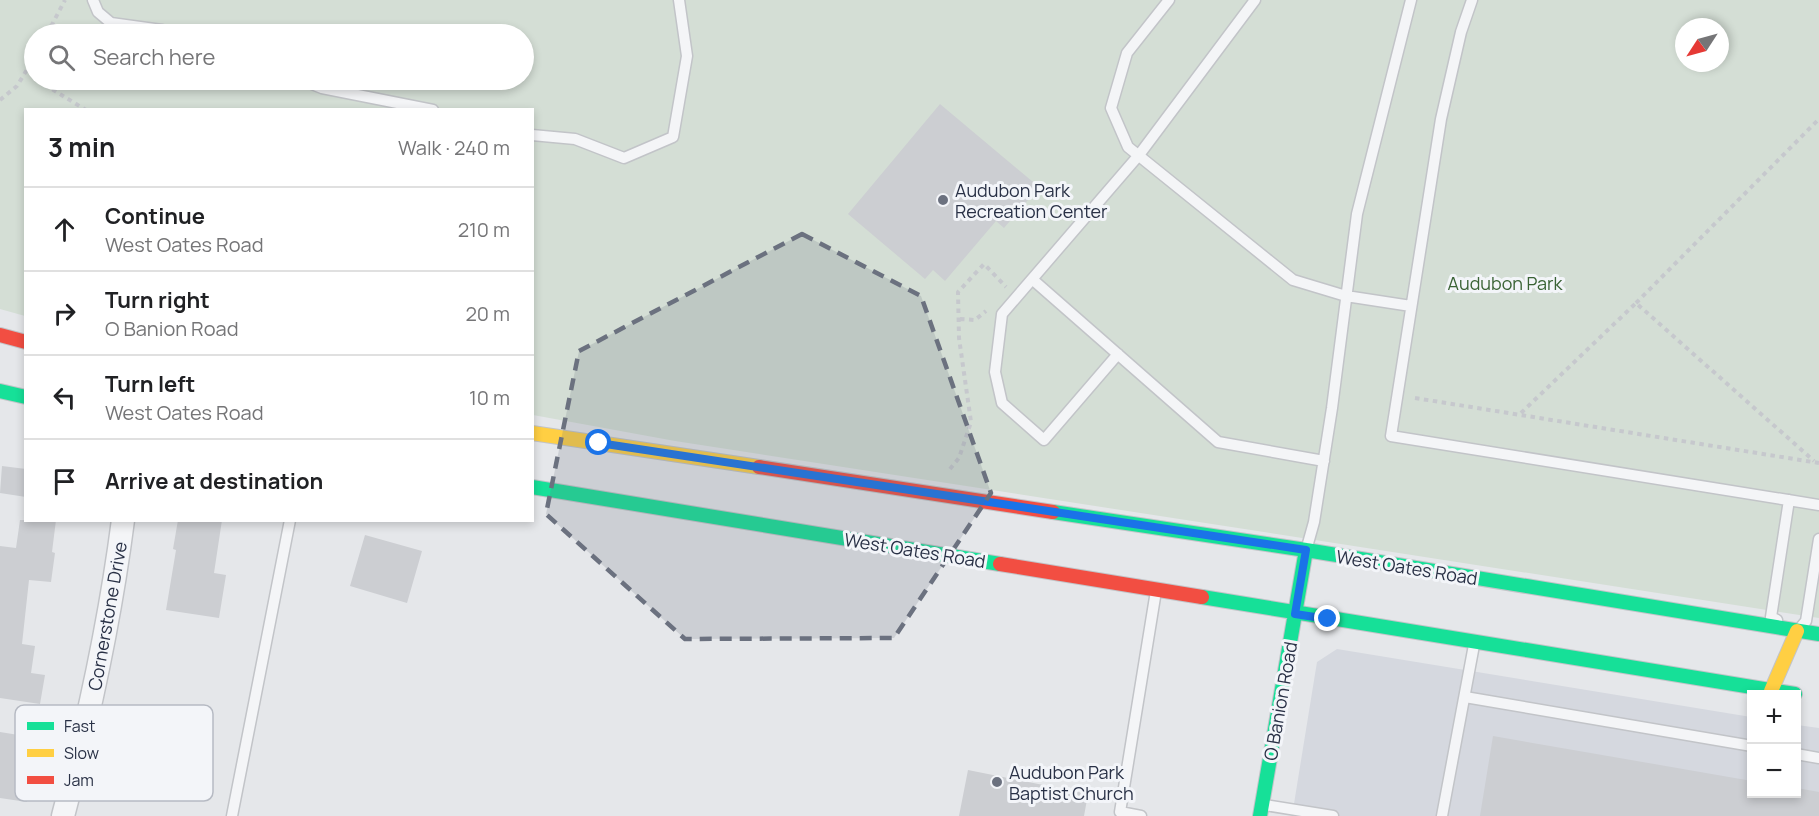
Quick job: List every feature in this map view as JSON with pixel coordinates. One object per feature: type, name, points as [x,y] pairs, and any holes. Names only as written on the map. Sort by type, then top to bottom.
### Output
[{"type":"main road","points":[[0,335],[24,341]]},
{"type":"main road","points":[[0,391],[24,397]]},
{"type":"main road","name":"West Oates Road","points":[[534,433],[1306,550],[1819,634]]},
{"type":"main road","name":"West Oates Road","points":[[534,487],[1753,690]]},
{"type":"main road","name":"O Banion Road","points":[[1261,810],[1306,550]]},
{"type":"main road","points":[[1772,690],[1797,631]]},
{"type":"street","name":"Cornerstone Drive","points":[[91,705],[114,586],[123,522]]},
{"type":"street","name":"Cornerstone Drive","points":[[63,816],[67,801]]},
{"type":"lane","points":[[93,0],[98,12],[111,23],[118,24]]},
{"type":"lane","points":[[534,135],[574,139],[624,159],[673,136],[687,56],[679,0]]},
{"type":"lane","points":[[1169,0],[1127,53],[1111,108],[1128,147],[1293,280],[1346,296],[1411,306]]},
{"type":"lane","points":[[1118,354],[1044,440],[1002,403],[995,372],[1002,314],[1139,155],[1255,0]]},
{"type":"lane","points":[[1306,550],[1314,522],[1324,461],[1357,214],[1411,0]]},
{"type":"lane","points":[[1472,0],[1461,32],[1441,118],[1391,436],[1819,505]]},
{"type":"lane","points":[[332,90],[423,108]]},
{"type":"lane","points":[[1032,279],[1218,442],[1324,461]]},
{"type":"lane","points":[[1789,500],[1771,617],[1797,631],[1806,621],[1819,539]]},
{"type":"lane","points":[[232,816],[290,522]]},
{"type":"lane","points":[[1141,816],[1120,812],[1156,591]]},
{"type":"lane","points":[[1442,816],[1474,643]]},
{"type":"lane","points":[[1465,697],[1747,745]]},
{"type":"lane","points":[[1801,755],[1819,758]]},
{"type":"lane","points":[[1261,810],[1333,816]]},
{"type":"path","points":[[52,24],[65,0]]},
{"type":"path","points":[[0,100],[24,77]]},
{"type":"path","points":[[53,90],[83,108]]},
{"type":"path","points":[[1521,414],[1636,303],[1819,119]]},
{"type":"path","points":[[945,476],[959,458],[971,422],[959,338],[958,292],[984,264],[1010,290]]},
{"type":"path","points":[[1636,303],[1817,462]]},
{"type":"path","points":[[960,319],[975,320],[993,305]]},
{"type":"path","points":[[1415,398],[1817,462]]},
{"type":"highlighted area","points":[[802,234],[921,296],[991,493],[894,638],[685,639],[546,514],[579,351]]},
{"type":"shaded area","points":[[1337,649],[1747,716],[1747,798],[1801,798],[1801,726],[1819,728],[1819,816],[1292,816],[1317,662]]},
{"type":"green space","name":"Audubon Park","points":[[0,0],[1819,0],[1819,618],[675,441],[534,415],[534,108],[24,108],[24,316],[0,309]]},
{"type":"building","name":"Audubon Park Recreation Center","points":[[940,104],[1039,187],[1004,228],[996,221],[945,281],[933,270],[925,279],[848,214]]},
{"type":"building","points":[[2,466],[24,469],[24,497],[0,493]]},
{"type":"building","points":[[20,520],[56,522],[51,582],[29,580],[22,644],[35,646],[31,673],[45,675],[40,704],[0,698],[0,546],[16,548]]},
{"type":"building","points":[[178,522],[222,522],[214,573],[226,575],[219,618],[166,610],[176,550],[173,549]]},
{"type":"building","points":[[365,535],[422,551],[407,603],[350,586]]},
{"type":"building","points":[[0,732],[15,734],[15,800],[0,798]]},
{"type":"building","points":[[1493,736],[1747,780],[1747,798],[1801,798],[1801,789],[1819,792],[1819,816],[1480,816]]},
{"type":"building","name":"Audubon Park Baptist Church","points":[[968,770],[1088,794],[1084,816],[959,816]]},
{"type":"traffic: fast","points":[[0,391],[24,397]]},
{"type":"traffic: fast","points":[[534,487],[1000,564]]},
{"type":"traffic: fast","points":[[1053,512],[1306,550],[1819,634]]},
{"type":"traffic: fast","points":[[1260,816],[1306,550]]},
{"type":"traffic: fast","points":[[1202,597],[1771,690]]},
{"type":"traffic: slow","points":[[534,433],[759,467]]},
{"type":"traffic: slow","points":[[1771,690],[1797,631]]},
{"type":"traffic: jam","points":[[0,335],[24,341]]},
{"type":"traffic: jam","points":[[759,467],[1053,512]]},
{"type":"traffic: jam","points":[[1000,564],[1202,597]]},
{"type":"place","name":"Audubon Park Recreation Center","points":[[943,200]]},
{"type":"place","name":"Audubon Park Baptist Church","points":[[997,782]]},
{"type":"route","points":[[599,443],[1306,550],[1295,614],[1328,619]]}]
